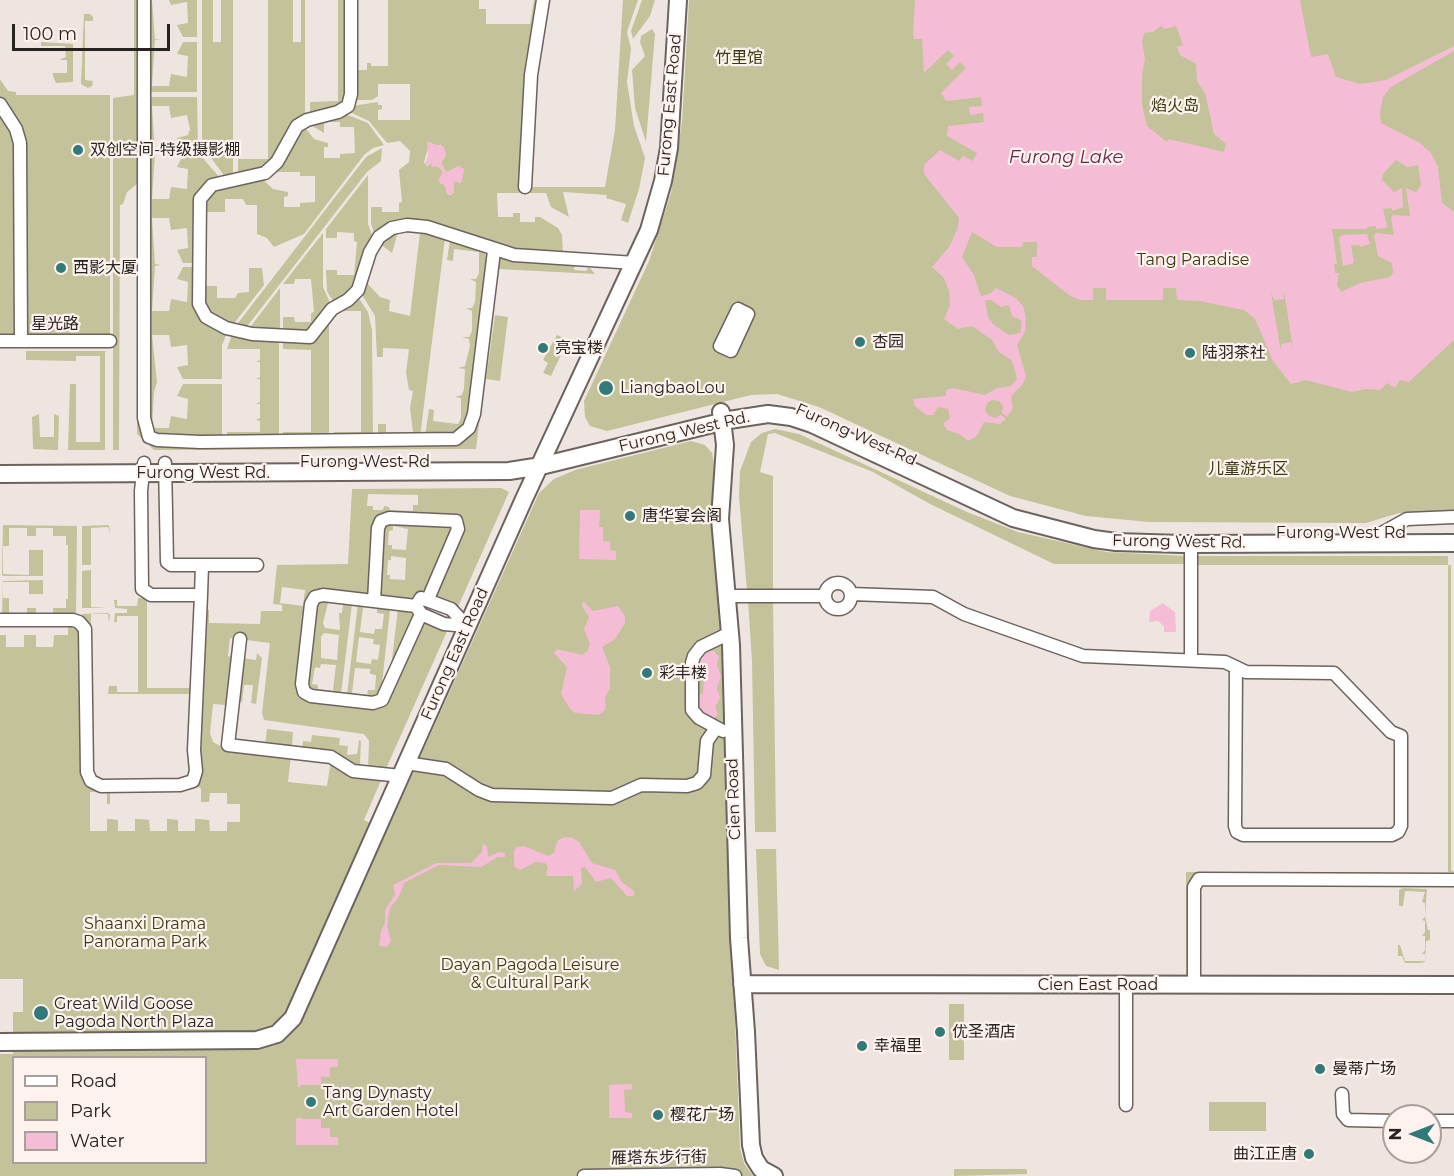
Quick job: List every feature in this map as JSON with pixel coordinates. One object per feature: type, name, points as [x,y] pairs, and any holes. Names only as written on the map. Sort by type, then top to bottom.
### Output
[{"type":"main road","name":"Furong East Road","points":[[0,1042],[257,1040],[277,1034],[296,1012],[467,626],[635,263],[655,213],[666,166],[678,0]]},
{"type":"main road","name":"Furong West Rd","points":[[0,464],[165,468],[542,461],[767,404],[802,409],[1018,509],[1097,529],[1183,533],[1454,533]]},
{"type":"main road","name":"Furong West Rd.","points":[[722,417],[756,415],[791,417],[1013,518],[1060,532],[1116,542],[1454,543]]},
{"type":"main road","name":"Cien Road","points":[[722,417],[725,445],[720,519],[730,633],[724,732],[751,1145],[754,1158],[761,1169],[774,1176]]},
{"type":"main road","name":"Furong West Rd.","points":[[0,474],[144,468]]},
{"type":"main road","name":"Cien East Road","points":[[742,984],[1454,985]]},
{"type":"street","points":[[144,0],[144,418],[149,437],[157,440],[200,442],[456,439],[469,428],[474,414],[494,251]]},
{"type":"street","points":[[351,0],[351,94],[348,106],[338,112],[307,120],[297,126],[277,162],[265,173],[212,185],[202,193],[198,209],[198,299],[201,311],[215,323],[236,331],[271,337],[306,338],[314,334],[332,309],[356,292],[363,281],[374,244],[392,228],[418,225],[494,251],[528,257],[635,263]]},
{"type":"street","points":[[525,187],[531,75],[543,0]]},
{"type":"street","points":[[0,104],[16,129],[21,151],[21,341]]},
{"type":"street","name":"星光路","points":[[0,341],[110,341]]},
{"type":"street","points":[[144,468],[141,491],[142,589],[151,595],[201,595]]},
{"type":"street","points":[[165,468],[165,559],[171,565],[257,566]]},
{"type":"street","points":[[1380,534],[1407,519],[1454,517]]},
{"type":"street","points":[[374,601],[378,528],[381,521],[389,518],[456,521],[458,529],[428,598]]},
{"type":"street","points":[[1191,544],[1191,660]]},
{"type":"street","points":[[0,620],[73,620],[79,622],[85,629],[87,771],[91,781],[100,786],[186,785],[195,779],[196,771],[194,750],[202,565]]},
{"type":"street","points":[[838,583],[847,587],[851,594],[847,605],[838,609],[828,605],[825,596],[829,586],[838,583]]},
{"type":"street","points":[[851,594],[933,597],[964,614],[1080,656],[1226,662],[1246,672],[1334,674],[1391,732],[1401,736],[1401,826],[1398,832],[1392,834],[1243,834],[1237,832],[1235,826],[1236,668]]},
{"type":"street","points":[[467,626],[444,624],[418,610],[374,601],[323,595],[313,600],[302,684],[307,695],[379,702],[418,610],[419,600],[428,598],[451,609],[467,626]]},
{"type":"street","points":[[727,596],[825,596]]},
{"type":"street","points":[[724,732],[699,718],[692,710],[692,663],[698,650],[730,633]]},
{"type":"street","points":[[240,639],[228,745],[331,757],[353,771],[446,769],[479,790],[492,795],[612,798],[641,785],[687,786],[697,783],[705,769],[707,741],[724,732]]},
{"type":"street","points":[[1194,985],[1194,887],[1199,879],[1454,880]]},
{"type":"street","points":[[1126,985],[1126,1105]]},
{"type":"street","points":[[1342,1094],[1343,1114],[1348,1120],[1382,1121]]},
{"type":"street","name":"雁塔东步行街","points":[[584,1176],[720,1174],[735,1176]]},
{"type":"green space","points":[[134,0],[140,0],[138,183],[127,192],[123,204],[120,205],[119,450],[113,450],[113,98],[134,95]]},
{"type":"green space","points":[[148,0],[152,0],[155,39],[161,39],[155,40],[152,86],[169,86],[171,74],[187,77],[188,56],[177,54],[183,42],[197,42],[197,92],[148,92]]},
{"type":"green space","points":[[169,0],[197,0],[197,37],[183,37],[177,25],[188,23],[187,2],[171,5]]},
{"type":"green space","points":[[202,0],[213,0],[213,42],[221,42],[221,0],[233,0],[233,177],[226,178],[202,146]]},
{"type":"green space","points":[[268,0],[293,0],[293,42],[301,42],[301,0],[305,0],[305,116],[267,167],[238,176],[238,159],[268,159]]},
{"type":"green space","points":[[338,0],[347,0],[347,91],[344,104],[310,115],[310,102],[338,101]]},
{"type":"green space","points":[[388,0],[479,0],[479,9],[486,9],[486,24],[530,24],[534,0],[539,0],[525,85],[520,187],[605,187],[615,130],[623,0],[638,0],[627,32],[631,49],[627,82],[634,126],[645,158],[639,189],[628,223],[621,220],[626,204],[606,198],[607,195],[563,192],[569,217],[551,207],[546,193],[497,193],[498,217],[513,217],[513,213],[520,213],[520,222],[535,222],[535,217],[540,217],[558,228],[562,235],[563,255],[525,253],[429,224],[375,235],[371,224],[371,207],[382,207],[382,212],[399,212],[399,203],[402,202],[399,170],[409,162],[410,151],[400,141],[387,143],[369,121],[348,111],[352,106],[378,102],[378,105],[382,105],[382,109],[378,110],[378,120],[410,120],[410,84],[378,84],[378,96],[372,100],[354,100],[355,70],[367,70],[367,63],[371,63],[371,66],[388,66]],"holes":[[[430,142],[435,146],[441,145],[445,157],[441,163],[446,172],[458,166],[461,183],[454,181],[451,195],[447,194],[445,185],[440,183],[443,171],[437,166],[432,166],[432,162],[427,166],[424,162]]]},
{"type":"green space","points":[[642,0],[655,0],[650,16],[633,39],[631,31]]},
{"type":"green space","name":"Tang Paradise","points":[[689,0],[1454,0],[1454,513],[1399,513],[1366,523],[1149,522],[1086,516],[1010,496],[819,407],[777,394],[751,395],[607,431],[590,426],[585,417],[584,401],[649,261],[671,193],[682,122]]},
{"type":"green space","points":[[84,14],[90,14],[93,17],[93,21],[85,21],[85,80],[93,81],[92,86],[88,88],[81,84]]},
{"type":"green space","points":[[652,29],[655,34],[646,142],[635,108],[632,70],[645,56],[640,42],[641,36]]},
{"type":"green space","points":[[41,42],[73,44],[73,82],[56,83],[53,76],[53,73],[67,73],[67,60],[59,60],[66,57],[65,46],[41,46]]},
{"type":"green space","points":[[0,79],[8,91],[16,92],[16,95],[110,95],[110,341],[0,341]]},
{"type":"green space","points":[[148,97],[197,97],[198,150],[183,150],[177,138],[188,135],[190,129],[187,115],[171,118],[169,106],[152,106],[155,152],[161,152],[155,153],[152,199],[169,199],[171,187],[187,189],[188,169],[177,167],[183,155],[200,155],[221,179],[208,183],[194,263],[183,263],[177,250],[188,248],[187,228],[171,230],[169,218],[152,218],[155,264],[161,265],[155,266],[152,311],[169,311],[171,299],[187,302],[188,282],[177,279],[183,267],[194,267],[194,299],[227,333],[222,345],[222,379],[183,379],[177,367],[188,365],[187,345],[171,347],[169,335],[152,335],[157,382],[154,392],[152,428],[169,428],[171,416],[187,419],[188,399],[177,396],[183,384],[222,384],[222,438],[158,436],[150,432]]},
{"type":"green space","points":[[345,114],[368,123],[384,145],[373,148],[364,155],[304,234],[274,247],[267,238],[257,234],[257,205],[246,205],[243,199],[225,199],[225,212],[202,212],[209,192],[262,179],[273,189],[288,192],[288,196],[284,197],[284,207],[300,207],[300,203],[315,202],[315,176],[300,176],[300,172],[273,172],[304,126],[314,139],[328,143],[328,147],[324,147],[324,158],[340,158],[340,154],[355,153],[354,127],[340,127],[340,122],[324,122],[324,133],[309,124]]},
{"type":"green space","points":[[382,148],[381,161],[367,172],[245,329],[235,327],[366,157]]},
{"type":"green space","points":[[368,175],[368,224],[373,238],[353,290],[334,303],[327,291],[326,270],[337,270],[337,275],[354,275],[357,242],[354,241],[354,233],[337,232],[337,238],[326,238],[326,229]]},
{"type":"green space","points":[[137,196],[139,196],[140,421],[143,436],[463,440],[498,258],[575,263],[574,270],[586,271],[589,267],[595,274],[498,269],[476,449],[154,450],[137,434]]},
{"type":"green space","points":[[406,229],[417,229],[445,238],[420,437],[378,437],[378,424],[386,424],[386,432],[413,432],[410,408],[413,391],[409,390],[406,373],[409,349],[383,348],[383,357],[377,357],[375,316],[361,293],[366,282],[380,297],[390,300],[389,311],[410,316],[420,233],[398,232],[392,253],[379,243],[387,235]]},
{"type":"green space","points":[[323,233],[323,287],[331,305],[309,333],[283,334],[283,317],[294,317],[295,322],[311,322],[311,313],[314,312],[311,279],[295,279],[294,284],[283,284]]},
{"type":"green space","points":[[450,240],[489,256],[469,415],[460,432],[425,437],[429,409],[434,410],[433,421],[458,424],[461,418],[461,398],[455,397],[462,395],[465,369],[458,368],[465,366],[470,346],[469,339],[462,337],[469,337],[472,331],[472,311],[466,308],[472,308],[475,302],[476,282],[470,279],[476,279],[479,273],[479,252],[454,249],[453,261],[447,260]]},
{"type":"green space","points":[[249,268],[262,268],[264,285],[232,326],[220,322],[203,307],[202,286],[217,286],[217,298],[235,298],[238,293],[249,292]]},
{"type":"green space","points":[[280,288],[280,334],[248,330]]},
{"type":"green space","points":[[358,297],[368,312],[372,330],[373,438],[334,438],[334,432],[361,432],[361,311],[340,311]]},
{"type":"green space","points":[[495,315],[508,317],[500,381],[486,379]]},
{"type":"green space","points":[[329,319],[329,438],[283,438],[283,432],[311,432],[311,350],[283,349],[283,342],[300,342]]},
{"type":"green space","points":[[232,334],[279,342],[279,438],[227,438],[227,432],[260,432],[260,421],[256,420],[260,418],[260,404],[256,404],[260,402],[260,379],[256,379],[260,377],[260,362],[256,362],[260,360],[260,349],[227,349]]},
{"type":"green space","points":[[557,335],[568,340],[551,376],[543,373],[548,363],[543,360]]},
{"type":"green space","points":[[26,351],[105,351],[105,450],[68,450],[70,384],[76,384],[76,442],[100,442],[100,356],[76,356],[76,361],[26,360]]},
{"type":"green space","points":[[39,414],[40,437],[54,437],[54,414],[59,416],[58,450],[33,449],[32,417]]},
{"type":"green space","points":[[775,429],[799,434],[967,512],[1018,532],[1106,552],[1187,556],[1187,564],[1054,564],[930,504],[873,472],[775,433],[768,434],[760,472],[773,476],[773,591],[747,591],[739,496],[740,471],[751,442],[762,433]]},
{"type":"green space","name":"Dayan Pagoda Leisure & Cultural Park","points":[[691,441],[705,445],[712,453],[714,464],[712,502],[724,649],[725,767],[740,1148],[744,1163],[753,1176],[0,1176],[0,1054],[13,1054],[13,1012],[23,1012],[23,979],[0,979],[0,635],[6,635],[6,647],[24,647],[24,635],[36,635],[36,647],[53,647],[54,635],[68,635],[68,626],[79,624],[84,773],[110,791],[110,804],[107,804],[107,791],[90,792],[90,831],[107,831],[107,819],[110,819],[118,820],[118,831],[135,831],[135,819],[139,819],[149,820],[150,831],[167,831],[167,819],[170,819],[178,820],[178,831],[195,831],[195,819],[199,819],[209,820],[210,831],[227,831],[227,822],[240,822],[240,804],[227,804],[227,793],[210,793],[209,802],[201,802],[201,789],[196,784],[203,610],[209,610],[209,623],[260,624],[261,611],[282,611],[282,605],[273,604],[277,565],[348,564],[352,489],[501,488],[509,492],[457,609],[434,598],[462,527],[387,515],[371,595],[317,593],[299,688],[376,706],[422,620],[448,629],[385,771],[368,768],[369,741],[364,734],[264,720],[262,713],[270,643],[230,638],[228,656],[235,658],[224,726],[225,705],[213,704],[210,733],[213,742],[222,747],[291,756],[288,782],[327,786],[331,760],[382,778],[364,820],[387,831],[539,493],[554,479],[575,470]],"holes":[[[368,494],[418,495],[418,505],[413,505],[413,511],[390,510],[389,507],[384,506],[383,510],[373,510],[373,506],[367,506]],[[282,587],[305,590],[303,606],[280,603]]]},
{"type":"green space","points":[[383,523],[455,524],[427,592],[412,601],[379,599]],"holes":[[[393,526],[408,529],[406,550],[392,549],[392,545],[388,545],[389,531],[393,530]],[[391,556],[406,558],[405,580],[390,579],[390,575],[387,575],[388,560],[391,560]]]},
{"type":"green space","points":[[3,525],[77,526],[76,618],[39,617],[53,617],[53,608],[66,608],[68,545],[66,545],[66,536],[53,536],[53,528],[36,528],[36,536],[27,536],[27,528],[9,528],[9,546],[3,546],[3,574],[29,575],[29,550],[43,550],[43,576],[3,576],[2,575]]},
{"type":"green space","points":[[109,525],[110,535],[108,527],[91,528],[91,565],[82,565],[82,526]]},
{"type":"green space","points":[[1195,556],[1448,556],[1448,565],[1195,565]]},
{"type":"green space","points":[[1448,565],[1451,565],[1451,870],[1454,872],[1448,872]]},
{"type":"green space","points":[[91,570],[91,607],[108,608],[82,608],[82,571]]},
{"type":"green space","points":[[43,580],[43,594],[29,594],[29,582],[3,582],[3,598],[9,598],[9,616],[2,616],[3,581]]},
{"type":"green space","points":[[138,598],[147,598],[147,688],[195,688],[193,694],[108,694],[109,686],[117,686],[117,692],[138,692],[138,616],[117,616],[117,622],[114,622],[115,613],[127,613],[127,609],[115,608],[114,600],[117,600],[117,606],[137,606]]},
{"type":"green space","points":[[317,600],[352,604],[341,694],[307,691]],"holes":[[[328,603],[343,604],[342,613],[339,613],[340,630],[325,628],[323,623]],[[324,633],[339,635],[337,660],[321,658],[321,637]],[[321,664],[336,665],[333,691],[318,689],[318,685],[312,684],[315,667],[320,668]]]},
{"type":"green space","points":[[748,601],[773,601],[776,832],[755,832],[752,661]]},
{"type":"green space","points":[[358,604],[390,610],[381,693],[377,699],[347,694]],"holes":[[[363,607],[377,608],[377,613],[384,614],[382,629],[375,629],[374,634],[360,632]],[[359,637],[374,639],[373,644],[380,645],[378,660],[372,659],[371,664],[356,662]],[[355,668],[370,669],[370,674],[376,675],[375,690],[368,690],[367,695],[352,693]]]},
{"type":"green space","points":[[27,608],[36,608],[36,617],[27,617]]},
{"type":"green space","points":[[398,608],[410,608],[415,616],[391,668]]},
{"type":"green space","points":[[108,613],[109,622],[108,614],[91,614],[91,694],[89,694],[82,614]]},
{"type":"green space","points":[[257,653],[262,658],[256,704],[251,703],[253,685],[244,685],[242,702],[236,701],[241,658],[256,660]]},
{"type":"green space","points":[[267,729],[293,732],[292,746],[298,747],[298,750],[265,746]]},
{"type":"green space","points":[[312,735],[340,738],[339,745],[348,746],[347,755],[357,754],[359,740],[361,741],[360,764],[358,767],[302,750],[303,741],[311,742]]},
{"type":"green space","points":[[756,849],[776,849],[779,970],[766,966],[760,954]]},
{"type":"green space","points":[[1186,872],[1381,872],[1381,874],[1197,875],[1189,976],[1186,976]]},
{"type":"green space","points":[[1403,888],[1427,889],[1425,916],[1425,903],[1422,902],[1425,892],[1405,891],[1403,906],[1399,906],[1399,890]]},
{"type":"green space","points":[[1425,916],[1428,930],[1430,930],[1430,940],[1426,941],[1425,962],[1405,963],[1402,956],[1398,956],[1398,945],[1400,945],[1405,961],[1425,961],[1425,954],[1422,954],[1425,950],[1425,936],[1422,936],[1425,932],[1425,921],[1422,920]]},
{"type":"green space","points":[[949,1004],[964,1004],[964,1060],[949,1060]]},
{"type":"green space","points":[[1209,1102],[1266,1102],[1266,1131],[1209,1131]]},
{"type":"green space","points":[[954,1169],[1027,1169],[1027,1174],[954,1176]]},
{"type":"water","name":"Furong Lake","points":[[915,0],[1300,0],[1311,57],[1328,54],[1336,77],[1360,84],[1386,80],[1454,46],[1454,51],[1391,87],[1383,97],[1380,112],[1381,123],[1420,143],[1431,153],[1438,167],[1442,203],[1454,212],[1454,340],[1409,382],[1400,380],[1395,388],[1387,383],[1380,390],[1366,389],[1352,392],[1306,380],[1291,384],[1273,361],[1255,319],[1244,310],[1199,301],[1177,300],[1176,288],[1163,288],[1163,300],[1106,300],[1106,288],[1093,288],[1093,300],[1080,300],[1069,295],[1032,266],[1032,257],[1037,257],[1037,242],[1023,242],[1022,247],[997,247],[972,232],[962,257],[974,275],[981,296],[990,294],[996,288],[1016,298],[1023,306],[1026,317],[1025,332],[1017,345],[1026,376],[1023,384],[1011,396],[1013,408],[1007,417],[1002,413],[1003,406],[999,401],[992,400],[987,403],[985,410],[988,415],[995,418],[1001,415],[1006,419],[1000,424],[984,422],[977,436],[968,441],[959,434],[947,430],[943,424],[950,418],[948,409],[938,407],[933,415],[926,415],[914,405],[913,399],[946,396],[946,390],[953,388],[985,395],[997,388],[1011,386],[1017,379],[1012,361],[998,351],[992,340],[972,326],[958,329],[944,319],[950,305],[949,290],[943,277],[932,267],[949,247],[958,228],[959,218],[924,174],[924,165],[940,150],[959,161],[963,156],[973,161],[977,153],[947,136],[948,126],[984,122],[983,113],[970,115],[969,107],[982,106],[981,97],[946,101],[941,93],[966,68],[960,62],[952,70],[946,64],[954,56],[948,50],[924,73],[922,39],[914,39]],"holes":[[[1161,26],[1165,29],[1176,26],[1183,45],[1177,47],[1180,55],[1196,64],[1197,81],[1205,93],[1214,134],[1226,144],[1224,152],[1169,139],[1167,142],[1147,126],[1142,105],[1142,74],[1145,59],[1142,42],[1144,33],[1153,32]],[[1396,160],[1407,167],[1418,165],[1421,185],[1416,192],[1406,188],[1410,216],[1393,215],[1391,218],[1394,235],[1376,233],[1374,236],[1378,256],[1392,263],[1393,273],[1390,277],[1360,283],[1341,292],[1337,285],[1339,273],[1335,273],[1334,264],[1337,264],[1332,229],[1367,229],[1367,227],[1376,226],[1376,229],[1385,228],[1387,226],[1383,209],[1392,208],[1392,211],[1403,207],[1402,188],[1394,192],[1382,180],[1383,174]],[[1284,290],[1293,350],[1291,342],[1281,344],[1281,352],[1271,293],[1274,300],[1284,299]],[[985,300],[991,300],[1001,307],[1009,305],[1012,316],[1022,321],[1020,333],[1009,335],[994,325],[988,317]]]},
{"type":"water","points":[[427,142],[444,147],[446,155],[441,163],[446,172],[459,166],[464,169],[462,182],[454,182],[454,194],[447,194],[445,185],[438,181],[443,171],[437,166],[431,167],[432,162],[428,166],[425,164],[428,155]]},
{"type":"water","points":[[1367,234],[1370,244],[1360,247],[1351,245],[1354,263],[1343,266],[1339,238],[1342,235]]},
{"type":"water","points":[[580,510],[600,510],[599,527],[603,527],[603,541],[610,542],[610,550],[616,551],[616,560],[579,559]]},
{"type":"water","points":[[583,601],[593,611],[618,606],[625,616],[625,623],[615,639],[602,647],[610,667],[610,688],[605,698],[606,709],[599,715],[575,713],[570,709],[561,694],[567,667],[554,653],[557,649],[582,655],[588,650],[590,644],[584,629],[589,617],[582,606]]},
{"type":"water","points":[[1163,603],[1175,612],[1176,632],[1164,632],[1164,626],[1158,621],[1149,622],[1150,611]]},
{"type":"water","points":[[705,650],[714,651],[719,657],[717,665],[721,676],[717,688],[720,698],[715,707],[718,714],[712,720],[697,710],[695,695],[703,694],[704,671],[696,671],[696,663]]},
{"type":"water","points":[[564,837],[573,838],[579,842],[592,863],[615,870],[622,882],[634,891],[634,896],[627,896],[611,878],[596,882],[585,867],[581,868],[582,884],[574,891],[573,876],[546,876],[548,867],[545,863],[536,862],[520,870],[514,866],[514,850],[517,847],[524,846],[548,856],[554,853],[557,841]]},
{"type":"water","points":[[483,843],[487,847],[488,857],[499,852],[505,853],[505,857],[498,857],[481,867],[439,865],[404,883],[399,897],[390,908],[387,926],[391,941],[387,947],[379,946],[381,931],[385,923],[385,910],[395,894],[393,885],[436,863],[471,863],[482,852]]},
{"type":"water","points":[[296,1059],[338,1059],[338,1067],[330,1067],[330,1077],[321,1077],[321,1085],[301,1085],[298,1088]]},
{"type":"water","points":[[632,1084],[632,1089],[624,1090],[625,1112],[632,1113],[632,1118],[609,1118],[609,1085]]},
{"type":"water","points":[[301,1117],[301,1119],[321,1119],[321,1128],[330,1128],[330,1137],[338,1137],[338,1145],[296,1145],[296,1119]]},
{"type":"place","name":"双创空间-特级摄影棚","points":[[78,150]]},
{"type":"place","name":"西影大厦","points":[[61,268]]},
{"type":"place","name":"杏园","points":[[860,342]]},
{"type":"place","name":"亮宝楼","points":[[543,348]]},
{"type":"place","name":"陆羽茶社","points":[[1190,353]]},
{"type":"place","name":"LiangbaoLou","points":[[606,388]]},
{"type":"place","name":"唐华宴会阁","points":[[630,516]]},
{"type":"place","name":"彩丰楼","points":[[647,673]]},
{"type":"place","name":"Great Wild Goose Pagoda North Plaza","points":[[41,1013]]},
{"type":"place","name":"优圣酒店","points":[[940,1032]]},
{"type":"place","name":"幸福里","points":[[862,1046]]},
{"type":"place","name":"曼蒂广场","points":[[1320,1069]]},
{"type":"place","name":"Tang Dynasty Art Garden Hotel","points":[[311,1102]]},
{"type":"place","name":"樱花广场","points":[[658,1115]]},
{"type":"place","name":"曲江正唐","points":[[1309,1154]]},
{"type":"park label","name":"竹里馆","points":[[739,58]]},
{"type":"park label","name":"焰火岛","points":[[1175,106]]},
{"type":"park label","name":"儿童游乐区","points":[[1248,469]]},
{"type":"park label","name":"Shaanxi Drama Panorama Park","points":[[145,933]]}]
